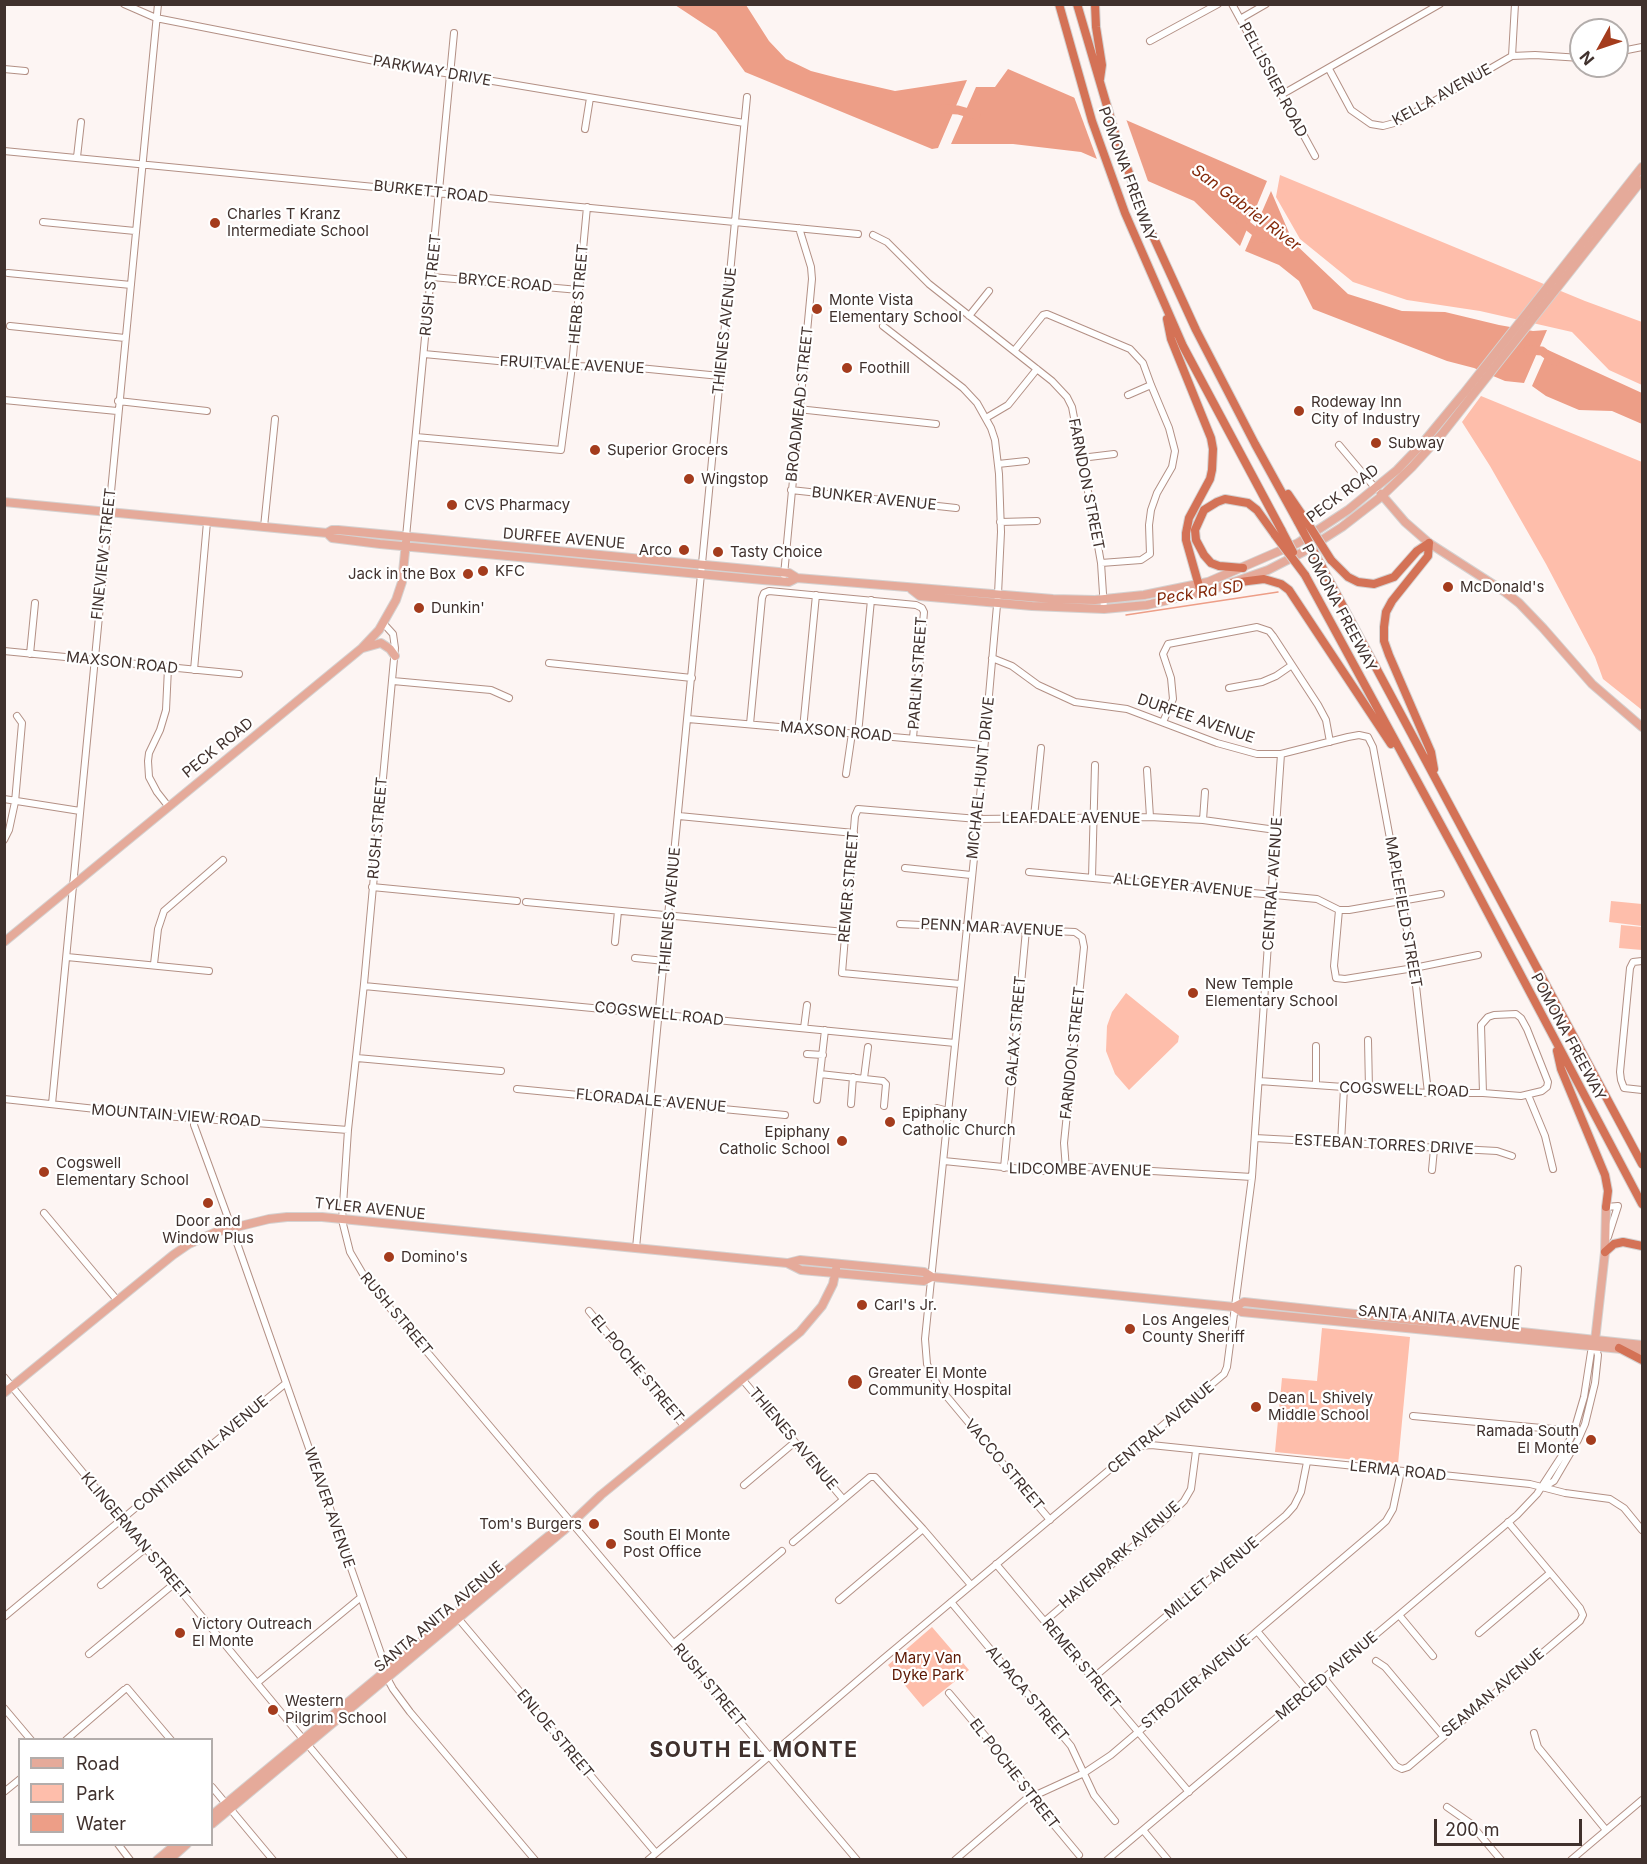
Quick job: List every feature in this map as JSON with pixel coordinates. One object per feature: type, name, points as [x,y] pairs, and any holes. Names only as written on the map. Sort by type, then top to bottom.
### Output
[{"type":"highway","name":"POMONA FREEWAY","points":[[1077,6],[1133,187],[1196,330],[1255,444],[1301,520],[1327,577],[1642,1164]]},
{"type":"highway","name":"POMONA FREEWAY","points":[[1060,7],[1079,80],[1103,154],[1166,310],[1279,533],[1305,574],[1423,792],[1642,1204]]},
{"type":"highway","points":[[1095,11],[1102,65],[1100,85]]},
{"type":"highway","points":[[1166,310],[1171,339],[1211,438],[1213,450],[1214,460],[1210,479],[1187,524],[1186,540],[1199,589]]},
{"type":"highway","points":[[1243,568],[1225,568],[1211,562],[1204,555],[1196,540],[1195,530],[1204,510],[1225,499],[1248,503],[1279,533]]},
{"type":"highway","points":[[1301,520],[1339,570],[1358,582],[1367,584],[1382,583],[1400,573],[1417,551],[1429,543]]},
{"type":"highway","points":[[1429,543],[1428,555],[1386,612],[1384,641],[1431,752],[1435,778]]},
{"type":"highway","points":[[1232,583],[1264,579],[1289,590],[1423,792]]},
{"type":"highway","points":[[1554,1039],[1561,1069],[1605,1175],[1608,1191],[1606,1208]]},
{"type":"highway","points":[[1605,1252],[1614,1244],[1623,1242],[1642,1246]]},
{"type":"highway","points":[[1619,1348],[1642,1360]]},
{"type":"main road","name":"PECK ROAD","points":[[997,598],[1102,599],[1199,589],[1232,583],[1268,570],[1303,552],[1340,528],[1402,479],[1430,448],[1473,387],[1642,167]]},
{"type":"main road","name":"PECK ROAD","points":[[1558,279],[1642,180]]},
{"type":"main road","name":"PECK ROAD","points":[[997,598],[1062,608],[1104,609],[1147,605],[1199,589],[1298,543],[1336,519],[1376,489],[1421,445],[1473,387]]},
{"type":"main road","points":[[1376,489],[1405,522],[1429,543],[1519,603],[1592,684],[1642,727]]},
{"type":"main road","name":"DURFEE AVENUE","points":[[4,502],[327,533],[338,530],[703,570],[783,582],[797,578]]},
{"type":"main road","name":"DURFEE AVENUE","points":[[327,533],[337,539],[405,547],[703,570],[784,572],[797,578],[911,589],[920,596],[997,598]]},
{"type":"main road","name":"PECK ROAD","points":[[4,942],[362,648],[383,623],[396,600],[400,589],[406,537]]},
{"type":"main road","points":[[362,648],[381,643],[395,656]]},
{"type":"main road","points":[[1595,1342],[1605,1252],[1606,1208]]},
{"type":"main road","name":"TYLER AVENUE","points":[[4,1393],[153,1270],[189,1244],[231,1226],[287,1217],[304,1216],[788,1263],[801,1270],[836,1269]]},
{"type":"main road","name":"SANTA ANITA AVENUE","points":[[213,1823],[228,1806],[563,1532],[812,1320],[833,1284],[836,1269],[924,1281],[932,1277],[1234,1307],[1242,1312],[1642,1345]]},
{"type":"main road","name":"SANTA ANITA AVENUE","points":[[1438,1327],[1514,1330],[1642,1351]]},
{"type":"main road","name":"SANTA ANITA AVENUE","points":[[213,1814],[228,1806]]},
{"type":"main road","points":[[157,1860],[175,1846]]},
{"type":"main road","points":[[169,1860],[186,1846]]},
{"type":"street","name":"PARKWAY DRIVE","points":[[124,4],[156,18],[450,75],[744,123]]},
{"type":"street","name":"FINEVIEW STREET","points":[[52,1104],[158,4]]},
{"type":"street","points":[[1150,41],[1218,4]]},
{"type":"street","name":"PELLISSIER ROAD","points":[[1232,4],[1315,156]]},
{"type":"street","points":[[1240,19],[1266,4]]},
{"type":"street","points":[[1281,95],[1440,4]]},
{"type":"street","points":[[1512,56],[1515,4]]},
{"type":"street","name":"RUSH STREET","points":[[406,537],[454,33]]},
{"type":"street","name":"KELLA AVENUE","points":[[1329,69],[1351,110],[1371,124],[1383,126],[1398,122],[1512,56],[1569,57]]},
{"type":"street","points":[[4,69],[25,71]]},
{"type":"street","points":[[585,129],[590,98]]},
{"type":"street","name":"THIENES AVENUE","points":[[636,1248],[747,98]]},
{"type":"street","points":[[77,158],[81,122]]},
{"type":"street","name":"BURKETT ROAD","points":[[4,151],[858,234]]},
{"type":"street","name":"HERB STREET","points":[[416,437],[561,450],[572,366],[586,207]]},
{"type":"street","points":[[43,222],[135,231]]},
{"type":"street","name":"BROADMEAD STREET","points":[[783,582],[812,279],[812,267],[799,228]]},
{"type":"street","name":"FARNDON STREET","points":[[873,235],[887,242],[929,284],[1052,381],[1067,397],[1072,407],[1101,563],[1104,609]]},
{"type":"street","points":[[8,273],[131,285]]},
{"type":"street","name":"BRYCE ROAD","points":[[432,277],[579,290]]},
{"type":"street","points":[[969,316],[989,291]]},
{"type":"street","points":[[1014,351],[1043,315],[1047,314],[1130,350],[1143,363],[1175,451],[1172,467],[1151,510],[1150,554],[1141,560],[1101,563]]},
{"type":"street","points":[[10,326],[125,338]]},
{"type":"street","name":"MICHAEL HUNT DRIVE","points":[[883,326],[963,388],[977,403],[995,440],[998,464],[1000,522],[997,598],[978,819],[932,1277]]},
{"type":"street","name":"FRUITVALE AVENUE","points":[[424,354],[540,365],[639,368],[720,376]]},
{"type":"street","points":[[986,418],[1008,405],[1036,369]]},
{"type":"street","points":[[1128,395],[1152,385]]},
{"type":"street","points":[[4,400],[117,411]]},
{"type":"street","points":[[118,401],[207,411]]},
{"type":"street","points":[[798,409],[936,424]]},
{"type":"street","points":[[264,527],[274,419]]},
{"type":"street","points":[[1339,445],[1376,489]]},
{"type":"street","points":[[1081,458],[1114,454]]},
{"type":"street","points":[[998,464],[1026,461]]},
{"type":"street","name":"BUNKER AVENUE","points":[[791,490],[956,508]]},
{"type":"street","points":[[1000,522],[1037,521]]},
{"type":"street","points":[[194,670],[207,522]]},
{"type":"street","points":[[750,724],[764,593],[769,591],[871,600],[855,733],[846,774]]},
{"type":"street","points":[[803,729],[816,595]]},
{"type":"street","name":"PARLIN STREET","points":[[871,600],[916,605],[924,612],[913,738]]},
{"type":"street","points":[[30,654],[35,603]]},
{"type":"street","name":"RUSH STREET","points":[[383,623],[393,634],[395,656],[357,1058],[348,1130],[342,1220],[350,1252],[367,1281],[856,1860]]},
{"type":"street","points":[[1163,722],[1173,699],[1174,690],[1163,654],[1165,647],[1171,642],[1257,627],[1269,631],[1323,712],[1330,741]]},
{"type":"street","name":"MAXSON ROAD","points":[[4,651],[240,674]]},
{"type":"street","name":"DURFEE AVENUE","points":[[992,658],[1012,666],[1038,685],[1075,702],[1127,709],[1217,743],[1257,754],[1281,754],[1330,741],[1365,735]]},
{"type":"street","points":[[549,663],[692,678]]},
{"type":"street","points":[[1229,688],[1262,682],[1292,665]]},
{"type":"street","points":[[168,668],[166,710],[148,761],[149,777],[168,806]]},
{"type":"street","points":[[393,681],[491,690],[509,698]]},
{"type":"street","points":[[4,840],[9,830],[15,801],[22,723],[17,716]]},
{"type":"street","name":"MAXSON ROAD","points":[[688,719],[984,745]]},
{"type":"street","name":"MAPLEFIELD STREET","points":[[1365,735],[1373,747],[1414,968],[1428,1093]]},
{"type":"street","points":[[1034,817],[1041,748]]},
{"type":"street","name":"CENTRAL AVENUE","points":[[648,1860],[971,1585],[1222,1377],[1227,1367],[1252,1177],[1281,754]]},
{"type":"street","points":[[1092,877],[1095,765]]},
{"type":"street","points":[[1147,770],[1150,817]]},
{"type":"street","points":[[1203,820],[1205,792]]},
{"type":"street","points":[[4,799],[80,811]]},
{"type":"street","name":"LEAFDALE AVENUE","points":[[866,808],[978,819],[1150,817],[1203,820],[1276,830]]},
{"type":"street","name":"REMER STREET","points":[[866,808],[858,809],[855,816],[842,973],[960,984]]},
{"type":"street","points":[[679,816],[854,833]]},
{"type":"street","points":[[154,964],[159,922],[164,911],[223,860]]},
{"type":"street","points":[[905,868],[971,875]]},
{"type":"street","name":"ALLGEYER AVENUE","points":[[1029,872],[1317,899],[1339,910],[1441,894]]},
{"type":"street","points":[[372,887],[517,901]]},
{"type":"street","points":[[526,902],[845,932]]},
{"type":"street","points":[[615,942],[618,910]]},
{"type":"street","points":[[1339,910],[1334,966],[1336,978],[1345,979],[1414,968],[1478,955]]},
{"type":"street","name":"PENN MAR AVENUE","points":[[900,924],[1075,932],[1082,937]]},
{"type":"street","name":"GALAX STREET","points":[[1004,1168],[1026,930]]},
{"type":"street","name":"FARNDON STREET","points":[[1066,1169],[1064,1143],[1084,947],[1082,937]]},
{"type":"street","points":[[67,957],[209,970]]},
{"type":"street","points":[[635,958],[665,962]]},
{"type":"street","points":[[1642,961],[1633,962],[1630,968],[1621,1067],[1622,1085],[1627,1089],[1642,1090]]},
{"type":"street","name":"COGSWELL ROAD","points":[[364,986],[955,1043]]},
{"type":"street","points":[[804,1028],[807,1005]]},
{"type":"street","name":"COGSWELL ROAD","points":[[1259,1081],[1428,1093],[1528,1095],[1542,1091],[1548,1082],[1519,1015],[1512,1013],[1494,1015],[1488,1017],[1481,1025],[1483,1093]]},
{"type":"street","points":[[817,1100],[825,1030]]},
{"type":"street","points":[[1368,1040],[1369,1089]]},
{"type":"street","points":[[864,1078],[868,1047]]},
{"type":"street","points":[[1316,1047],[1316,1085]]},
{"type":"street","points":[[807,1054],[822,1055]]},
{"type":"street","points":[[357,1058],[501,1071]]},
{"type":"street","points":[[820,1074],[883,1080],[886,1084],[884,1106]]},
{"type":"street","points":[[851,1104],[853,1077]]},
{"type":"street","points":[[1341,1143],[1344,1088]]},
{"type":"street","name":"FLORADALE AVENUE","points":[[517,1089],[785,1115]]},
{"type":"street","points":[[1528,1095],[1545,1136],[1553,1169]]},
{"type":"street","name":"MOUNTAIN VIEW ROAD","points":[[4,1099],[150,1115],[348,1130]]},
{"type":"street","points":[[915,1111],[936,1113],[937,1108],[948,1111]]},
{"type":"street","name":"WEAVER AVENUE","points":[[194,1117],[194,1125],[393,1689],[535,1860]]},
{"type":"street","name":"ESTEBAN TORRES DRIVE","points":[[1255,1138],[1497,1151],[1512,1156]]},
{"type":"street","points":[[1432,1170],[1434,1149]]},
{"type":"street","name":"LIDCOMBE AVENUE","points":[[944,1161],[1042,1171],[1086,1167],[1252,1177]]},
{"type":"street","points":[[44,1213],[117,1300]]},
{"type":"street","points":[[1514,1330],[1518,1269]]},
{"type":"street","name":"VACCO STREET","points":[[932,1277],[925,1339],[927,1364],[938,1386],[1050,1520]]},
{"type":"street","name":"EL POCHE STREET","points":[[589,1311],[685,1426]]},
{"type":"street","name":"MERCED AVENUE","points":[[1543,1488],[1574,1431],[1598,1355],[1595,1342]]},
{"type":"street","name":"MERCED AVENUE","points":[[1107,1860],[1399,1615],[1508,1522],[1543,1488],[1554,1481],[1578,1440],[1589,1413],[1593,1367]]},
{"type":"street","name":"KLINGERMAN STREET","points":[[4,1377],[404,1860]]},
{"type":"street","name":"THIENES AVENUE","points":[[742,1379],[843,1499]]},
{"type":"street","name":"CONTINENTAL AVENUE","points":[[4,1617],[286,1383]]},
{"type":"street","points":[[1413,1416],[1574,1431]]},
{"type":"street","points":[[744,1485],[795,1442]]},
{"type":"street","name":"LERMA ROAD","points":[[1141,1446],[1151,1445],[1530,1484],[1565,1494],[1610,1499],[1624,1508],[1642,1530]]},
{"type":"street","name":"HAVENPARK AVENUE","points":[[1045,1621],[1184,1501],[1191,1489],[1196,1451]]},
{"type":"street","name":"MILLET AVENUE","points":[[1093,1678],[1286,1515],[1301,1492],[1306,1462]]},
{"type":"street","name":"STROZIER AVENUE","points":[[955,1860],[1033,1796],[1084,1773],[1111,1755],[1386,1521],[1396,1498],[1401,1470]]},
{"type":"street","points":[[793,1542],[870,1477],[875,1477],[971,1585]]},
{"type":"street","points":[[1479,1633],[1550,1573],[1508,1522]]},
{"type":"street","points":[[839,1600],[923,1529]]},
{"type":"street","points":[[101,1585],[146,1548]]},
{"type":"street","points":[[674,1643],[782,1551]]},
{"type":"street","name":"REMER STREET","points":[[996,1564],[1188,1792]]},
{"type":"street","name":"SEAMAN AVENUE","points":[[1324,1678],[1396,1766],[1402,1769],[1408,1767],[1580,1621],[1582,1615],[1580,1608],[1550,1573]]},
{"type":"street","points":[[89,1654],[175,1583]]},
{"type":"street","points":[[257,1683],[360,1598]]},
{"type":"street","name":"ALPACA STREET","points":[[951,1602],[1071,1746],[1094,1795],[1115,1821]]},
{"type":"street","points":[[1399,1615],[1433,1656]]},
{"type":"street","name":"ENLOE STREET","points":[[457,1617],[656,1853]]},
{"type":"street","points":[[1257,1631],[1308,1692]]},
{"type":"street","points":[[1376,1661],[1385,1666],[1443,1736]]},
{"type":"street","points":[[68,1738],[125,1689],[169,1738]]},
{"type":"street","name":"EL POCHE STREET","points":[[949,1693],[1079,1855]]},
{"type":"street","points":[[4,1708],[29,1738]]},
{"type":"street","points":[[1534,1733],[1538,1747],[1606,1830]]},
{"type":"street","points":[[4,1792],[18,1781]]},
{"type":"street","points":[[213,1788],[273,1860]]},
{"type":"street","points":[[1571,1860],[1642,1800]]},
{"type":"street","points":[[1447,1807],[1470,1823],[1501,1860]]},
{"type":"street","points":[[1143,1830],[1168,1860]]},
{"type":"street","points":[[119,1846],[130,1860]]},
{"type":"green space","points":[[1280,175],[1585,301],[1642,322],[1642,385],[1609,370],[1572,332],[1480,311],[1407,300],[1353,282],[1300,239],[1276,197]]},
{"type":"green space","points":[[1481,396],[1642,462],[1642,710],[1603,679],[1595,657],[1546,564],[1462,422]]},
{"type":"green space","points":[[1611,901],[1642,904],[1642,926],[1609,922]]},
{"type":"green space","points":[[1621,925],[1642,927],[1642,950],[1619,948]]},
{"type":"green space","points":[[1126,993],[1179,1036],[1178,1042],[1129,1090],[1115,1074],[1106,1051],[1107,1026],[1112,1012]]},
{"type":"green space","points":[[1322,1328],[1410,1337],[1398,1464],[1275,1452],[1282,1378],[1317,1381]]},
{"type":"green space","name":"Mary Van Dyke Park","points":[[932,1627],[969,1670],[923,1707],[888,1665]]},
{"type":"water","points":[[675,5],[746,5],[769,41],[786,59],[811,71],[838,78],[895,91],[967,80],[938,148],[932,149],[745,72],[716,32]]},
{"type":"water","points":[[1008,69],[1267,181],[1240,246],[1194,201],[1081,152],[1013,144],[951,144],[976,87],[995,87]]},
{"type":"water","points":[[1271,191],[1293,242],[1348,294],[1402,311],[1445,312],[1533,331],[1547,330],[1524,383],[1505,381],[1474,368],[1447,361],[1313,309],[1299,281],[1279,265],[1245,251]]},
{"type":"water","points":[[1548,350],[1642,393],[1642,424],[1612,411],[1579,410],[1546,396],[1532,386]]},
{"type":"pier","points":[[1073,94],[1125,116],[1149,184],[1098,162]]},
{"type":"waterway","name":"San Gabriel River","points":[[943,109],[976,115]]},
{"type":"waterway","name":"San Gabriel River","points":[[1239,219],[1263,238]]},
{"type":"waterway","name":"San Gabriel River","points":[[1528,350],[1542,351],[1555,361]]},
{"type":"waterway","name":"Peck Rd SD","points":[[1126,615],[1278,592]]},
{"type":"place","name":"Charles T Kranz Intermediate School","points":[[215,223]]},
{"type":"place","name":"Monte Vista Elementary School","points":[[817,309]]},
{"type":"place","name":"Foothill","points":[[847,368]]},
{"type":"place","name":"Rodeway Inn City of Industry","points":[[1299,411]]},
{"type":"place","name":"Subway","points":[[1376,443]]},
{"type":"place","name":"Superior Grocers","points":[[595,450]]},
{"type":"place","name":"Wingstop","points":[[689,479]]},
{"type":"place","name":"CVS Pharmacy","points":[[452,505]]},
{"type":"place","name":"Arco","points":[[684,550]]},
{"type":"place","name":"Tasty Choice","points":[[718,552]]},
{"type":"place","name":"KFC","points":[[483,571]]},
{"type":"place","name":"Jack in the Box","points":[[468,574]]},
{"type":"place","name":"McDonald's","points":[[1448,587]]},
{"type":"place","name":"Dunkin'","points":[[419,608]]},
{"type":"place","name":"New Temple Elementary School","points":[[1193,993]]},
{"type":"place","name":"Epiphany Catholic Church","points":[[890,1122]]},
{"type":"place","name":"Epiphany Catholic School","points":[[842,1141]]},
{"type":"place","name":"Cogswell Elementary School","points":[[44,1172]]},
{"type":"place","name":"Door and Window Plus","points":[[208,1203]]},
{"type":"place","name":"Domino's","points":[[389,1257]]},
{"type":"place","name":"Carl's Jr.","points":[[862,1305]]},
{"type":"place","name":"Los Angeles County Sheriff","points":[[1130,1329]]},
{"type":"place","name":"Greater El Monte Community Hospital","points":[[855,1382]]},
{"type":"place","name":"Dean L Shively Middle School","points":[[1256,1407]]},
{"type":"place","name":"Ramada South El Monte","points":[[1591,1440]]},
{"type":"place","name":"Tom's Burgers","points":[[594,1524]]},
{"type":"place","name":"South El Monte Post Office","points":[[611,1544]]},
{"type":"place","name":"Victory Outreach El Monte","points":[[180,1633]]},
{"type":"place","name":"Western Pilgrim School","points":[[273,1710]]},
{"type":"district","name":"SOUTH EL MONTE","points":[[754,1751]]}]
